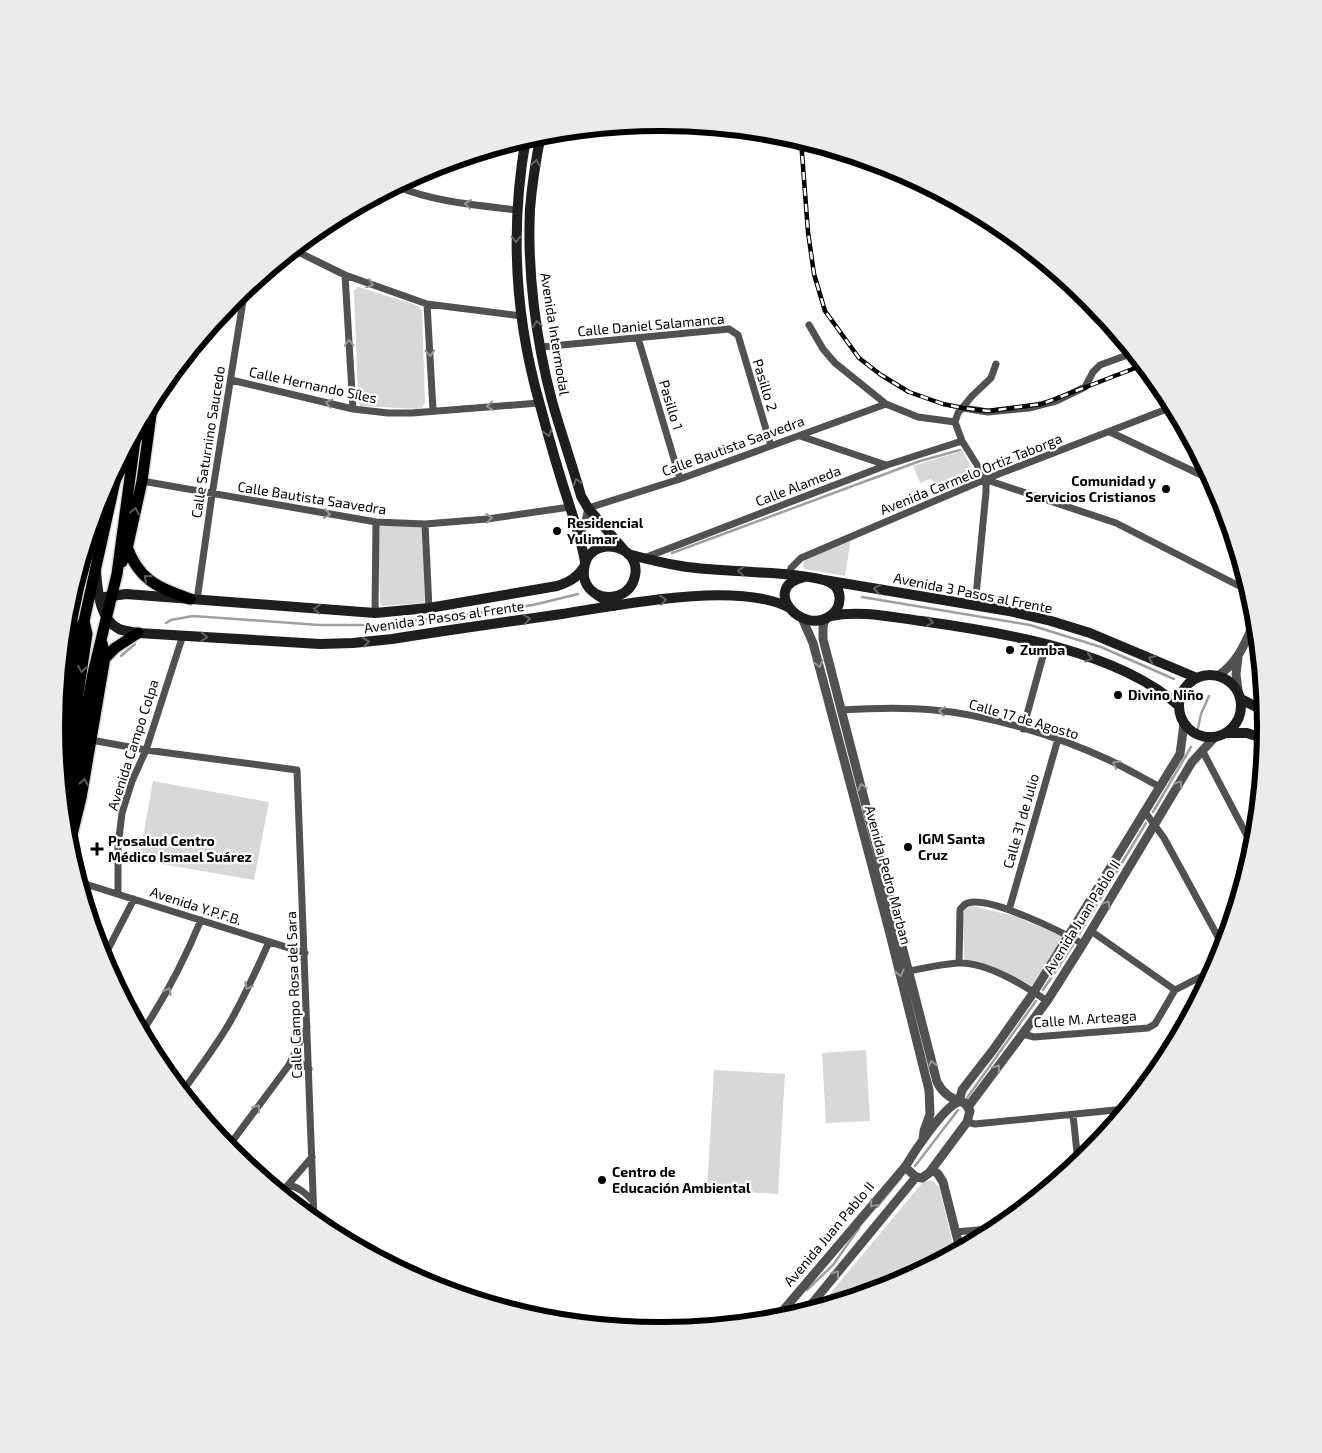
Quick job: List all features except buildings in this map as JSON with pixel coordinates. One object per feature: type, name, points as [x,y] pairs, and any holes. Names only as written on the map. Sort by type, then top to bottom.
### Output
[{"type":"main road","name":"Avenida Intermodal","points":[[539,143],[530,210],[530,265],[535,316],[552,401],[581,496],[588,508],[626,552]]},
{"type":"main road","name":"Avenida Intermodal","points":[[525,147],[517,210],[517,266],[522,316],[539,403],[581,538],[584,564]]},
{"type":"main road","points":[[517,266],[530,265]]},
{"type":"main road","points":[[66,695],[78,633],[93,604],[105,598],[128,549],[142,481],[150,419]]},
{"type":"main road","points":[[116,574],[134,449]]},
{"type":"main road","points":[[66,770],[87,634],[84,619],[113,492]]},
{"type":"main road","points":[[106,509],[106,524]]},
{"type":"main road","points":[[122,533],[138,570],[149,581],[172,593],[194,600]]},
{"type":"main road","points":[[626,552],[632,559],[636,572],[632,584],[614,606],[596,594],[585,582],[584,564],[589,555],[602,547],[617,547],[644,558],[682,566],[789,575],[824,580],[836,587],[839,593],[838,606],[828,618]]},
{"type":"main road","name":"Avenida 3 Pasos al Frente","points":[[105,598],[126,594],[375,613],[429,608],[557,586],[573,579],[584,564]]},
{"type":"main road","points":[[70,802],[93,673],[106,617],[105,598],[96,566]]},
{"type":"main road","points":[[804,577],[792,581],[788,585],[784,596],[788,607],[802,618],[810,620],[846,613],[866,613],[938,623],[1046,645],[1102,662],[1126,672],[1160,690],[1179,706]]},
{"type":"main road","name":"Avenida 3 Pasos al Frente","points":[[824,580],[1009,611],[1090,633],[1197,678]]},
{"type":"main road","points":[[596,594],[609,598],[623,594],[628,589]]},
{"type":"main road","name":"Avenida 3 Pasos al Frente","points":[[106,617],[121,630],[138,633],[320,644],[353,643],[691,596],[743,596],[770,600],[788,607]]},
{"type":"main road","points":[[93,673],[105,657],[120,644],[138,633]]},
{"type":"main road","points":[[74,828],[81,798],[105,657],[101,636]]},
{"type":"main road","points":[[1256,706],[1239,694],[1226,679],[1218,676],[1204,676],[1189,683],[1184,689],[1179,706],[1184,724],[1188,729],[1200,736],[1214,738],[1227,733],[1247,733],[1257,736]]},
{"type":"main road","points":[[1227,733],[1238,722],[1242,706],[1239,694]]},
{"type":"street","points":[[403,189],[434,199],[517,210]]},
{"type":"street","points":[[300,253],[345,275],[427,304],[522,316]]},
{"type":"street","points":[[345,275],[353,409]]},
{"type":"street","name":"Calle Saturnino Saucedo","points":[[194,600],[243,302]]},
{"type":"street","points":[[427,304],[433,410]]},
{"type":"street","points":[[809,325],[822,349],[835,363],[886,404],[918,417],[954,422]]},
{"type":"street","name":"Calle Daniel Salamanca","points":[[541,347],[729,329],[734,332]]},
{"type":"street","name":"Pasillo 2","points":[[734,332],[738,335],[771,446]]},
{"type":"street","name":"Pasillo 1","points":[[638,338],[680,479]]},
{"type":"street","points":[[962,408],[988,412],[1029,408],[1056,401],[1085,387],[1093,372],[1100,365],[1127,355]]},
{"type":"street","points":[[975,606],[986,479],[962,441],[954,422],[958,413],[972,396],[991,378],[996,364]]},
{"type":"street","name":"Calle Hernando Síles","points":[[231,380],[353,409],[388,413],[539,403]]},
{"type":"street","name":"Calle Bautista Saavedra","points":[[588,508],[680,479],[886,404]]},
{"type":"street","name":"Avenida Carmelo Ortiz Taborga","points":[[789,575],[791,568],[801,558],[986,479],[1165,409]]},
{"type":"street","points":[[1110,432],[1202,475]]},
{"type":"street","points":[[800,436],[887,465]]},
{"type":"street","name":"Calle Alameda","points":[[644,558],[887,465],[962,441]]},
{"type":"street","points":[[986,479],[1116,523],[1240,587]]},
{"type":"street","name":"Calle Bautista Saavedra","points":[[142,481],[212,495],[376,522],[425,524],[488,519],[570,507]]},
{"type":"street","points":[[581,538],[588,508]]},
{"type":"street","points":[[375,613],[376,522]]},
{"type":"street","points":[[425,524],[429,608]]},
{"type":"street","name":"Avenida Pedro Marban","points":[[802,618],[813,643],[929,1090],[930,1114],[924,1131],[923,1141]]},
{"type":"street","name":"Avenida Pedro Marban","points":[[828,618],[822,627],[823,639],[937,1082],[946,1094],[968,1107]]},
{"type":"street","points":[[1218,676],[1238,657],[1249,633]]},
{"type":"street","name":"Avenida Campo Colpa","points":[[118,894],[118,846],[122,813],[132,781],[146,750],[182,635]]},
{"type":"street","points":[[1023,729],[1046,645]]},
{"type":"street","points":[[1238,657],[1236,674],[1239,694]]},
{"type":"street","name":"Calle 17 de Agosto","points":[[842,710],[888,708],[934,710],[979,717],[1058,739],[1108,760],[1160,787]]},
{"type":"street","name":"Avenida Juan Pablo II","points":[[785,1309],[905,1167],[948,1108],[959,1102],[962,1090],[1034,992],[1180,754],[1184,724]]},
{"type":"street","name":"Avenida Juan Pablo II","points":[[968,1107],[1047,1001],[1192,762],[1214,738]]},
{"type":"street","name":"Calle 31 de Julio","points":[[1009,910],[1058,739]]},
{"type":"street","points":[[91,740],[146,750]]},
{"type":"street","name":"Calle Campo Rosa del Sara","points":[[146,750],[297,770],[313,1210]]},
{"type":"street","points":[[1202,750],[1247,836]]},
{"type":"street","points":[[1144,812],[1164,838],[1218,937]]},
{"type":"street","name":"Avenida Y.P.F.B.","points":[[86,884],[305,954]]},
{"type":"street","points":[[108,949],[134,899]]},
{"type":"street","points":[[959,963],[960,910],[966,903],[974,902],[1009,910],[1083,944]]},
{"type":"street","points":[[146,1026],[164,999],[185,960],[201,920]]},
{"type":"street","points":[[1091,930],[1175,990],[1202,976]]},
{"type":"street","points":[[186,1086],[206,1060],[230,1022],[269,942]]},
{"type":"street","points":[[908,971],[959,963],[988,969],[1034,992],[1047,1001]]},
{"type":"street","name":"Calle M. Arteaga","points":[[1023,1034],[1034,1037],[1148,1028],[1154,1024],[1175,990]]},
{"type":"street","points":[[233,1140],[289,1065],[308,1025]]},
{"type":"street","points":[[289,1065],[300,1063],[309,1070]]},
{"type":"street","points":[[905,1167],[916,1176],[922,1178],[926,1176],[967,1122],[970,1111],[968,1107]]},
{"type":"street","points":[[967,1122],[976,1124],[1117,1110]]},
{"type":"street","points":[[1073,1115],[1077,1153]]},
{"type":"street","points":[[285,1188],[312,1157]]},
{"type":"street","points":[[932,1169],[943,1182],[959,1243]]},
{"type":"street","points":[[813,1303],[916,1176]]},
{"type":"street","points":[[288,1184],[304,1191],[313,1201]]},
{"type":"street","points":[[956,1232],[980,1230]]},
{"type":"shaded area","points":[[358,287],[416,305],[422,310],[425,403],[421,408],[360,406],[358,399],[354,291]]},
{"type":"shaded area","points":[[963,451],[976,478],[939,493],[931,479],[920,483],[913,466]]},
{"type":"shaded area","points":[[380,526],[424,526],[425,603],[382,606],[380,603],[378,528]]},
{"type":"shaded area","points":[[851,538],[845,576],[805,569],[803,566],[805,558]]},
{"type":"shaded area","points":[[153,781],[269,802],[254,880],[139,860]]},
{"type":"shaded area","points":[[971,906],[1015,916],[1064,937],[1033,986],[992,966],[964,958],[963,915],[965,909]]},
{"type":"shaded area","points":[[866,1050],[870,1121],[826,1123],[822,1053]]},
{"type":"shaded area","points":[[714,1070],[785,1074],[778,1194],[707,1190]]},
{"type":"shaded area","points":[[933,1181],[939,1187],[954,1246],[889,1277],[826,1299],[923,1182]]},
{"type":"waterway","points":[[672,553],[920,461],[960,450]]},
{"type":"waterway","points":[[166,623],[171,620],[193,616],[319,625],[377,625],[533,605],[578,594]]},
{"type":"waterway","points":[[862,597],[1030,625],[1101,647],[1174,679]]},
{"type":"waterway","points":[[121,656],[135,644]]},
{"type":"waterway","points":[[1198,728],[1201,714],[1209,696]]},
{"type":"waterway","points":[[1153,812],[1191,747]]},
{"type":"waterway","points":[[1079,934],[1146,823]]},
{"type":"waterway","points":[[1043,990],[1073,945]]},
{"type":"waterway","points":[[967,1098],[1036,1001]]},
{"type":"waterway","points":[[915,1166],[958,1110]]},
{"type":"waterway","points":[[877,1207],[901,1178]]},
{"type":"waterway","points":[[807,1290],[833,1265],[859,1228]]},
{"type":"railway","points":[[802,148],[808,232],[814,274],[825,311],[859,358],[881,375],[909,392],[943,404],[988,411],[1042,404],[1137,367]]},
{"type":"place","name":"Comunidad y Servicios Cristianos","points":[[1166,489]]},
{"type":"place","name":"Residencial Yulimar","points":[[557,531]]},
{"type":"place","name":"Zumba","points":[[1010,650]]},
{"type":"place","name":"Divino Niño","points":[[1118,695]]},
{"type":"place","name":"IGM Santa Cruz","points":[[908,847]]},
{"type":"place","name":"Prosalud Centro Médico Ismael Suárez","points":[[97,849]]},
{"type":"place","name":"Centro de Educación Ambiental","points":[[602,1180]]}]
